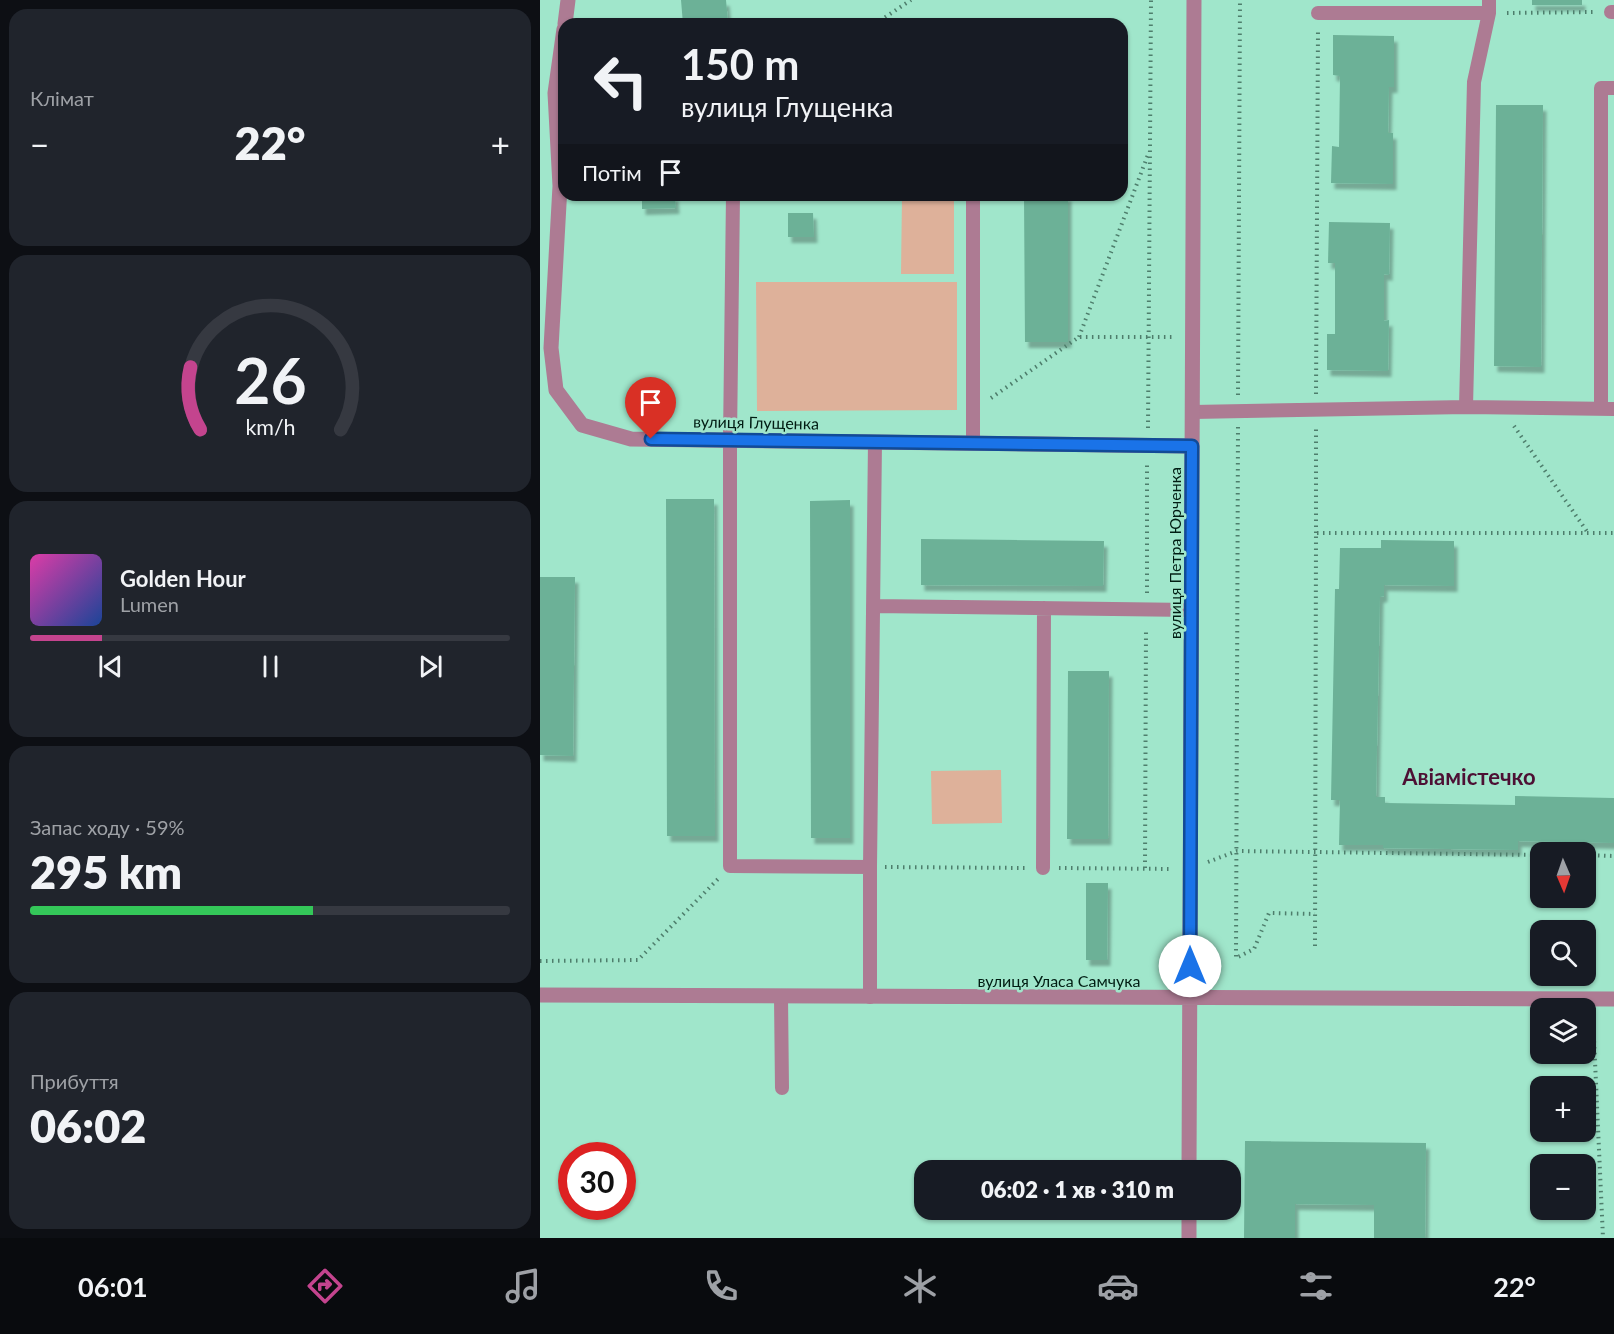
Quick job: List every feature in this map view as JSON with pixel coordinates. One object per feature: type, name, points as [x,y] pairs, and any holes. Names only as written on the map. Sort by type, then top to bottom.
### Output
[{"type":"street","points":[[566,18],[568,0]]},
{"type":"street","name":"вулиця Петра Юрченка","points":[[1189,1160],[1194,0]]},
{"type":"street","name":"вулиця Глущенка","points":[[558,72],[555,93],[558,149]]},
{"type":"street","name":"вулиця Глущенка","points":[[559,201],[551,348],[556,390],[582,424],[631,439],[1192,446]]},
{"type":"street","name":"вулиця Уласа Самчука","points":[[540,995],[1530,999]]},
{"type":"street","name":"вулиця Уласа Самчука","points":[[1596,999],[1614,999]]},
{"type":"street","points":[[1189,1220],[1189,1238]]},
{"type":"lane","points":[[1318,13],[1489,7],[1474,82],[1466,407]]},
{"type":"lane","points":[[1193,412],[1466,407],[1608,409],[1601,88],[1614,88]]},
{"type":"lane","points":[[733,201],[730,439],[730,866],[870,867]]},
{"type":"lane","points":[[972,201],[973,443]]},
{"type":"lane","points":[[870,997],[874,442]]},
{"type":"lane","points":[[873,606],[1191,610]]},
{"type":"lane","points":[[1043,868],[1044,608]]},
{"type":"lane","points":[[780,997],[782,1088]]},
{"type":"path","points":[[884,18],[911,0]]},
{"type":"path","points":[[1240,0],[1236,958],[1254,949],[1269,913],[1315,914]]},
{"type":"path","points":[[1489,7],[1613,12]]},
{"type":"path","points":[[1315,946],[1318,13]]},
{"type":"path","points":[[1079,337],[1150,149]]},
{"type":"path","points":[[973,410],[1079,337],[1193,337]]},
{"type":"path","points":[[1501,407],[1588,533]]},
{"type":"path","points":[[1316,533],[1614,534]]},
{"type":"path","points":[[1190,869],[1237,851],[1530,855]]},
{"type":"path","points":[[1596,855],[1614,856]]},
{"type":"path","points":[[540,961],[638,960],[730,866]]},
{"type":"path","points":[[1596,1064],[1603,1238]]},
{"type":"shaded area","points":[[902,201],[954,201],[954,274],[901,274]]},
{"type":"shaded area","points":[[756,282],[957,282],[957,410],[757,411]]},
{"type":"shaded area","points":[[1001,770],[1002,823],[932,824],[931,771]]},
{"type":"building","points":[[681,0],[726,0],[728,18],[682,18]]},
{"type":"building","points":[[1532,0],[1582,0],[1582,5],[1532,5]]},
{"type":"building","points":[[1333,35],[1394,36],[1394,87],[1389,87],[1388,133],[1393,133],[1393,184],[1331,183],[1332,146],[1339,147],[1340,76],[1333,75]]},
{"type":"building","points":[[1496,105],[1543,105],[1541,367],[1494,366]]},
{"type":"building","points":[[642,201],[675,201],[676,208],[642,209]]},
{"type":"building","points":[[1024,201],[1068,201],[1068,342],[1025,342]]},
{"type":"building","points":[[788,213],[813,213],[814,237],[788,237]]},
{"type":"building","points":[[1329,222],[1390,223],[1389,275],[1384,274],[1384,321],[1389,320],[1388,371],[1327,370],[1327,334],[1335,334],[1335,263],[1328,263]]},
{"type":"building","points":[[666,499],[714,499],[715,836],[667,836]]},
{"type":"building","points":[[850,500],[850,838],[811,838],[810,501]]},
{"type":"building","points":[[921,539],[1104,541],[1103,586],[921,585]]},
{"type":"building","points":[[1381,540],[1454,541],[1454,586],[1384,585],[1384,596],[1380,597],[1376,797],[1385,797],[1385,803],[1515,805],[1515,796],[1614,798],[1614,843],[1518,841],[1518,850],[1339,845],[1340,800],[1331,800],[1335,589],[1339,589],[1340,548],[1381,548]]},
{"type":"building","points":[[540,577],[575,577],[573,756],[540,755]]},
{"type":"building","points":[[1068,671],[1109,671],[1108,839],[1067,839]]},
{"type":"building","points":[[1086,883],[1108,883],[1107,960],[1086,960]]},
{"type":"building","points":[[1245,1141],[1426,1143],[1425,1238],[1374,1238],[1374,1205],[1295,1204],[1295,1238],[1244,1238]]},
{"type":"district","name":"Авіамістечко","points":[[1469,776]]},
{"type":"route","points":[[651,439],[1192,446],[1190,966]]}]
